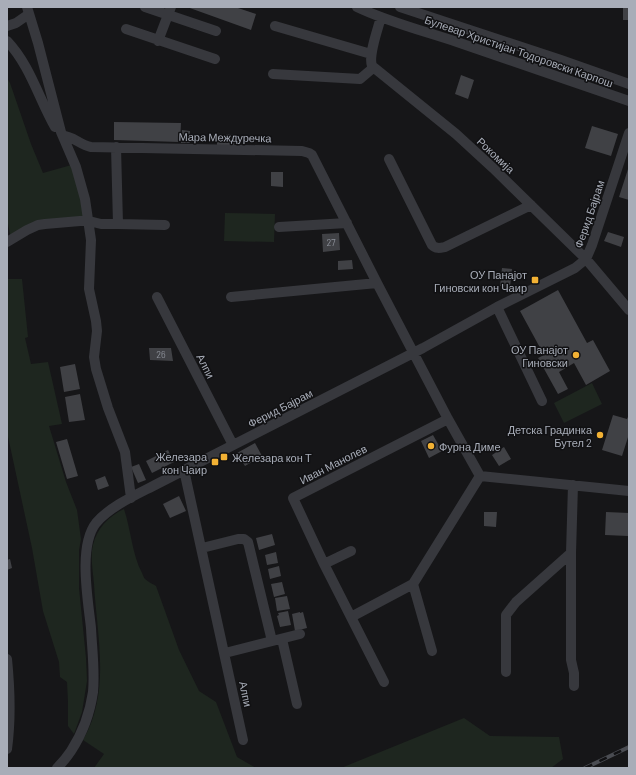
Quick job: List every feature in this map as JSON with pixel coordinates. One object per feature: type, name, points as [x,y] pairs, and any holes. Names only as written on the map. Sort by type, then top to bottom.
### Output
[{"type":"street","points":[[144,7],[169,11],[216,31]]},
{"type":"street","name":"Булевар Христијан Тодоровски Карпош","points":[[357,7],[381,17],[570,80],[629,102]]},
{"type":"street","name":"Булевар Христијан Тодоровски Карпош","points":[[400,7],[629,84]]},
{"type":"street","points":[[7,26],[16,23],[28,10]]},
{"type":"street","points":[[28,10],[62,134],[76,167],[85,199],[91,240],[89,289],[97,331],[94,357],[96,369],[106,401],[125,452],[131,498]]},
{"type":"street","points":[[158,41],[169,11]]},
{"type":"street","points":[[273,74],[360,79],[373,68],[371,64],[371,54],[381,17]]},
{"type":"street","points":[[275,26],[371,54]]},
{"type":"street","points":[[126,29],[214,59]]},
{"type":"street","points":[[7,41],[27,69],[54,124],[62,134]]},
{"type":"street","name":"Рокомија","points":[[373,68],[456,134],[493,168],[586,259],[628,307]]},
{"type":"street","name":"Ферид Бајрам","points":[[57,768],[70,752],[79,736],[86,719],[92,693],[93,662],[86,582],[86,563],[88,539],[99,519],[116,506],[184,470],[575,268],[586,259],[592,245],[629,133]]},
{"type":"street","name":"Мара Междуречка","points":[[62,134],[86,146],[306,151],[314,158],[377,283],[414,352]]},
{"type":"street","points":[[116,147],[118,224]]},
{"type":"street","points":[[389,159],[432,246],[434,247],[445,247],[531,205]]},
{"type":"street","points":[[7,242],[38,225],[76,221],[89,221],[101,224],[165,225]]},
{"type":"street","points":[[279,227],[347,222]]},
{"type":"street","points":[[231,297],[377,283]]},
{"type":"street","name":"Алпи","points":[[157,297],[233,445]]},
{"type":"street","points":[[497,307],[542,401]]},
{"type":"street","points":[[414,352],[448,419],[480,476]]},
{"type":"street","name":"Иван Манолев","points":[[384,682],[324,564],[293,498],[448,419]]},
{"type":"street","name":"Алпи","points":[[184,470],[243,740]]},
{"type":"street","points":[[480,476],[629,491]]},
{"type":"street","points":[[351,617],[413,584],[480,476]]},
{"type":"street","points":[[573,485],[571,554],[571,660],[574,673],[574,686]]},
{"type":"street","points":[[202,548],[244,539],[247,541],[249,544],[272,641]]},
{"type":"street","points":[[324,564],[350,551]]},
{"type":"street","points":[[506,672],[506,615],[516,602],[571,554]]},
{"type":"street","points":[[413,584],[432,651]]},
{"type":"street","points":[[225,653],[300,634]]},
{"type":"street","points":[[282,639],[297,704]]},
{"type":"street","points":[[7,659],[10,711],[7,749]]},
{"type":"shaded area","points":[[7,78],[43,173],[75,164],[89,221],[45,224],[11,239],[7,219]]},
{"type":"shaded area","points":[[225,213],[275,214],[274,242],[224,241]]},
{"type":"shaded area","points":[[7,279],[22,279],[28,337],[25,338],[31,364],[48,362],[62,424],[49,426],[66,482],[77,510],[81,539],[79,550],[79,588],[87,681],[82,712],[74,734],[68,726],[67,682],[60,677],[59,662],[43,611],[32,548],[7,432]]},
{"type":"shaded area","points":[[592,383],[602,404],[564,423],[554,403]]},
{"type":"shaded area","points":[[124,509],[139,566],[145,579],[156,586],[179,650],[199,691],[216,702],[237,757],[256,768],[94,768],[104,754],[83,740],[92,722],[100,684],[99,644],[92,550],[97,533],[104,523],[113,515]]},
{"type":"shaded area","points":[[464,718],[490,736],[559,737],[563,759],[551,768],[341,768]]},
{"type":"building","points":[[187,7],[235,7],[256,14],[251,30]]},
{"type":"building","points":[[623,7],[629,7],[629,20],[623,20]]},
{"type":"building","points":[[461,75],[474,80],[468,99],[455,94]]},
{"type":"building","points":[[114,122],[181,123],[180,142],[114,140]]},
{"type":"building","points":[[592,126],[618,134],[611,156],[585,148]]},
{"type":"building","points":[[182,130],[190,131],[190,143],[181,143]]},
{"type":"building","points":[[226,134],[235,135],[234,146],[217,145],[217,136],[226,136]]},
{"type":"building","points":[[629,166],[629,200],[619,197]]},
{"type":"building","points":[[271,172],[283,172],[283,187],[271,186]]},
{"type":"building","points":[[608,232],[624,237],[621,247],[604,241]]},
{"type":"building","points":[[339,233],[340,250],[323,252],[322,234]]},
{"type":"building","points":[[352,260],[353,269],[338,270],[338,261]]},
{"type":"building","points":[[502,268],[512,269],[510,287],[500,286]]},
{"type":"building","points":[[558,290],[587,343],[593,340],[610,371],[586,385],[574,363],[559,372],[568,389],[558,394],[538,358],[544,355],[520,311]]},
{"type":"building","points":[[149,348],[171,348],[173,361],[150,360]]},
{"type":"building","points":[[75,364],[80,389],[64,392],[60,367]]},
{"type":"building","points":[[80,394],[85,420],[69,422],[65,397]]},
{"type":"building","points":[[613,415],[627,419],[629,415],[629,434],[622,456],[602,450]]},
{"type":"building","name":"Фурна Диме","points":[[433,435],[442,451],[429,458],[421,441]]},
{"type":"building","points":[[67,439],[78,476],[67,479],[56,442]]},
{"type":"building","points":[[255,443],[262,456],[245,466],[237,453]]},
{"type":"building","points":[[504,447],[511,459],[499,466],[492,455]]},
{"type":"building","points":[[168,450],[174,462],[152,473],[146,461]]},
{"type":"building","points":[[139,464],[146,480],[138,483],[131,467]]},
{"type":"building","points":[[105,476],[109,486],[98,490],[95,480]]},
{"type":"building","points":[[179,496],[186,511],[170,518],[163,504]]},
{"type":"building","points":[[484,512],[497,512],[496,527],[484,526]]},
{"type":"building","points":[[606,512],[629,513],[628,536],[605,535]]},
{"type":"building","points":[[272,534],[275,545],[259,550],[256,538]]},
{"type":"building","points":[[276,552],[278,563],[267,565],[265,555]]},
{"type":"building","points":[[10,559],[12,568],[7,570],[7,560]]},
{"type":"building","points":[[279,566],[281,576],[270,579],[268,569]]},
{"type":"building","points":[[282,582],[285,594],[274,597],[271,584]]},
{"type":"building","points":[[287,596],[290,609],[277,611],[275,598]]},
{"type":"building","points":[[288,611],[291,625],[280,627],[277,616],[279,615],[278,613]]},
{"type":"building","points":[[303,612],[307,628],[295,631],[292,614]]},
{"type":"railway","points":[[585,768],[629,747]]},
{"type":"place","name":"ОУ Панајот Гиновски кон Чаир","points":[[535,280]]},
{"type":"place","name":"ОУ Панајот Гиновски","points":[[576,355]]},
{"type":"place","name":"Детска Градинка Бутел 2","points":[[600,435]]},
{"type":"place","name":"Фурна Диме","points":[[431,446]]},
{"type":"place","name":"Железара кон Т","points":[[224,457]]},
{"type":"place","name":"Железара кон Чаир","points":[[215,462]]}]
